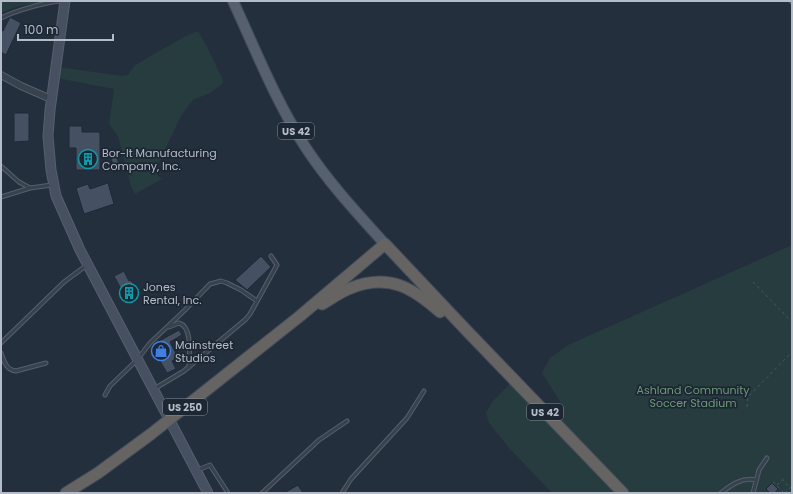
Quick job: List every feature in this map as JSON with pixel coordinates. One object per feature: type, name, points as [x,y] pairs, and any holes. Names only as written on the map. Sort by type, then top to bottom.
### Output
[{"type":"highway","name":"US 250","points":[[66,493],[119,458],[170,419],[300,316],[385,244]]},
{"type":"highway","name":"US 42","points":[[385,244],[623,493]]},
{"type":"highway","name":"US 250","points":[[300,316],[351,288],[362,284],[387,282],[399,284],[417,293],[455,325],[468,332]]},
{"type":"main road","points":[[65,1],[49,120],[48,148],[56,196],[80,250],[208,493]]},
{"type":"main road","name":"US 42","points":[[233,1],[275,92],[306,147],[342,196],[385,244]]},
{"type":"street","points":[[1,75],[21,86],[52,99]]},
{"type":"lane","points":[[1,18],[17,12],[55,2],[65,1]]},
{"type":"lane","points":[[1,166],[19,182],[30,188]]},
{"type":"lane","points":[[1,198],[30,188],[54,185]]},
{"type":"lane","points":[[153,390],[189,367],[246,319],[277,265],[271,256]]},
{"type":"lane","points":[[1,343],[64,282],[88,265]]},
{"type":"lane","points":[[105,395],[118,378],[137,360],[150,343],[214,282],[221,281],[227,283],[241,290],[257,301]]},
{"type":"lane","points":[[166,329],[179,324],[185,327],[189,339],[189,367]]},
{"type":"lane","points":[[1,353],[7,367],[12,371],[46,363]]},
{"type":"lane","points":[[342,493],[351,479],[407,418],[424,391]]},
{"type":"lane","points":[[262,493],[319,440],[347,421]]},
{"type":"lane","points":[[753,493],[759,470],[767,458]]},
{"type":"lane","points":[[197,471],[210,465],[228,493]]},
{"type":"lane","points":[[721,493],[741,480],[756,480]]},
{"type":"path","points":[[753,282],[792,322]]},
{"type":"path","points":[[747,407],[748,397],[792,352]]},
{"type":"path","points":[[776,485],[785,477]]},
{"type":"path","points":[[773,482],[785,493],[791,487],[782,479]]},
{"type":"green space","points":[[1,1],[48,1],[16,7],[1,13]]},
{"type":"green space","points":[[198,31],[222,78],[223,83],[210,93],[193,100],[189,105],[181,116],[155,170],[157,175],[162,179],[135,194],[131,186],[118,136],[109,124],[114,89],[57,78],[58,67],[122,76],[128,75],[134,66],[186,36]]},
{"type":"green space","name":"Ashland Community Soccer Stadium","points":[[792,245],[792,493],[626,493],[554,419],[561,403],[542,373],[550,358],[568,345]]},
{"type":"green space","points":[[513,381],[621,493],[552,493],[510,449],[489,423],[486,413],[492,402]]},
{"type":"building","points":[[10,17],[21,23],[6,55],[1,52],[1,30],[3,31]]},
{"type":"building","points":[[14,113],[29,113],[29,141],[14,142]]},
{"type":"building","name":"Bor-It Manufacturing Company, Inc.","points":[[69,126],[82,126],[82,132],[100,132],[100,170],[76,170],[76,148],[69,148]]},
{"type":"building","points":[[117,155],[119,167],[113,168],[111,156]]},
{"type":"building","points":[[108,183],[114,204],[84,214],[76,188],[88,184],[90,189]]},
{"type":"building","points":[[261,256],[271,267],[247,290],[235,280]]},
{"type":"building","name":"Jones Rental, Inc.","points":[[124,271],[129,281],[131,280],[134,286],[132,287],[139,299],[129,304],[114,276]]},
{"type":"building","points":[[179,330],[182,335],[170,342],[178,357],[172,361],[176,369],[167,373],[152,345]]},
{"type":"building","points":[[772,483],[778,489],[775,493],[770,493],[766,489]]},
{"type":"building","points":[[298,485],[303,493],[284,493]]},
{"type":"place","name":"Bor-It Manufacturing Company, Inc.","points":[[88,159]]},
{"type":"place","name":"Jones Rental, Inc.","points":[[129,293]]},
{"type":"place","name":"Mainstreet Studios","points":[[161,351]]}]
